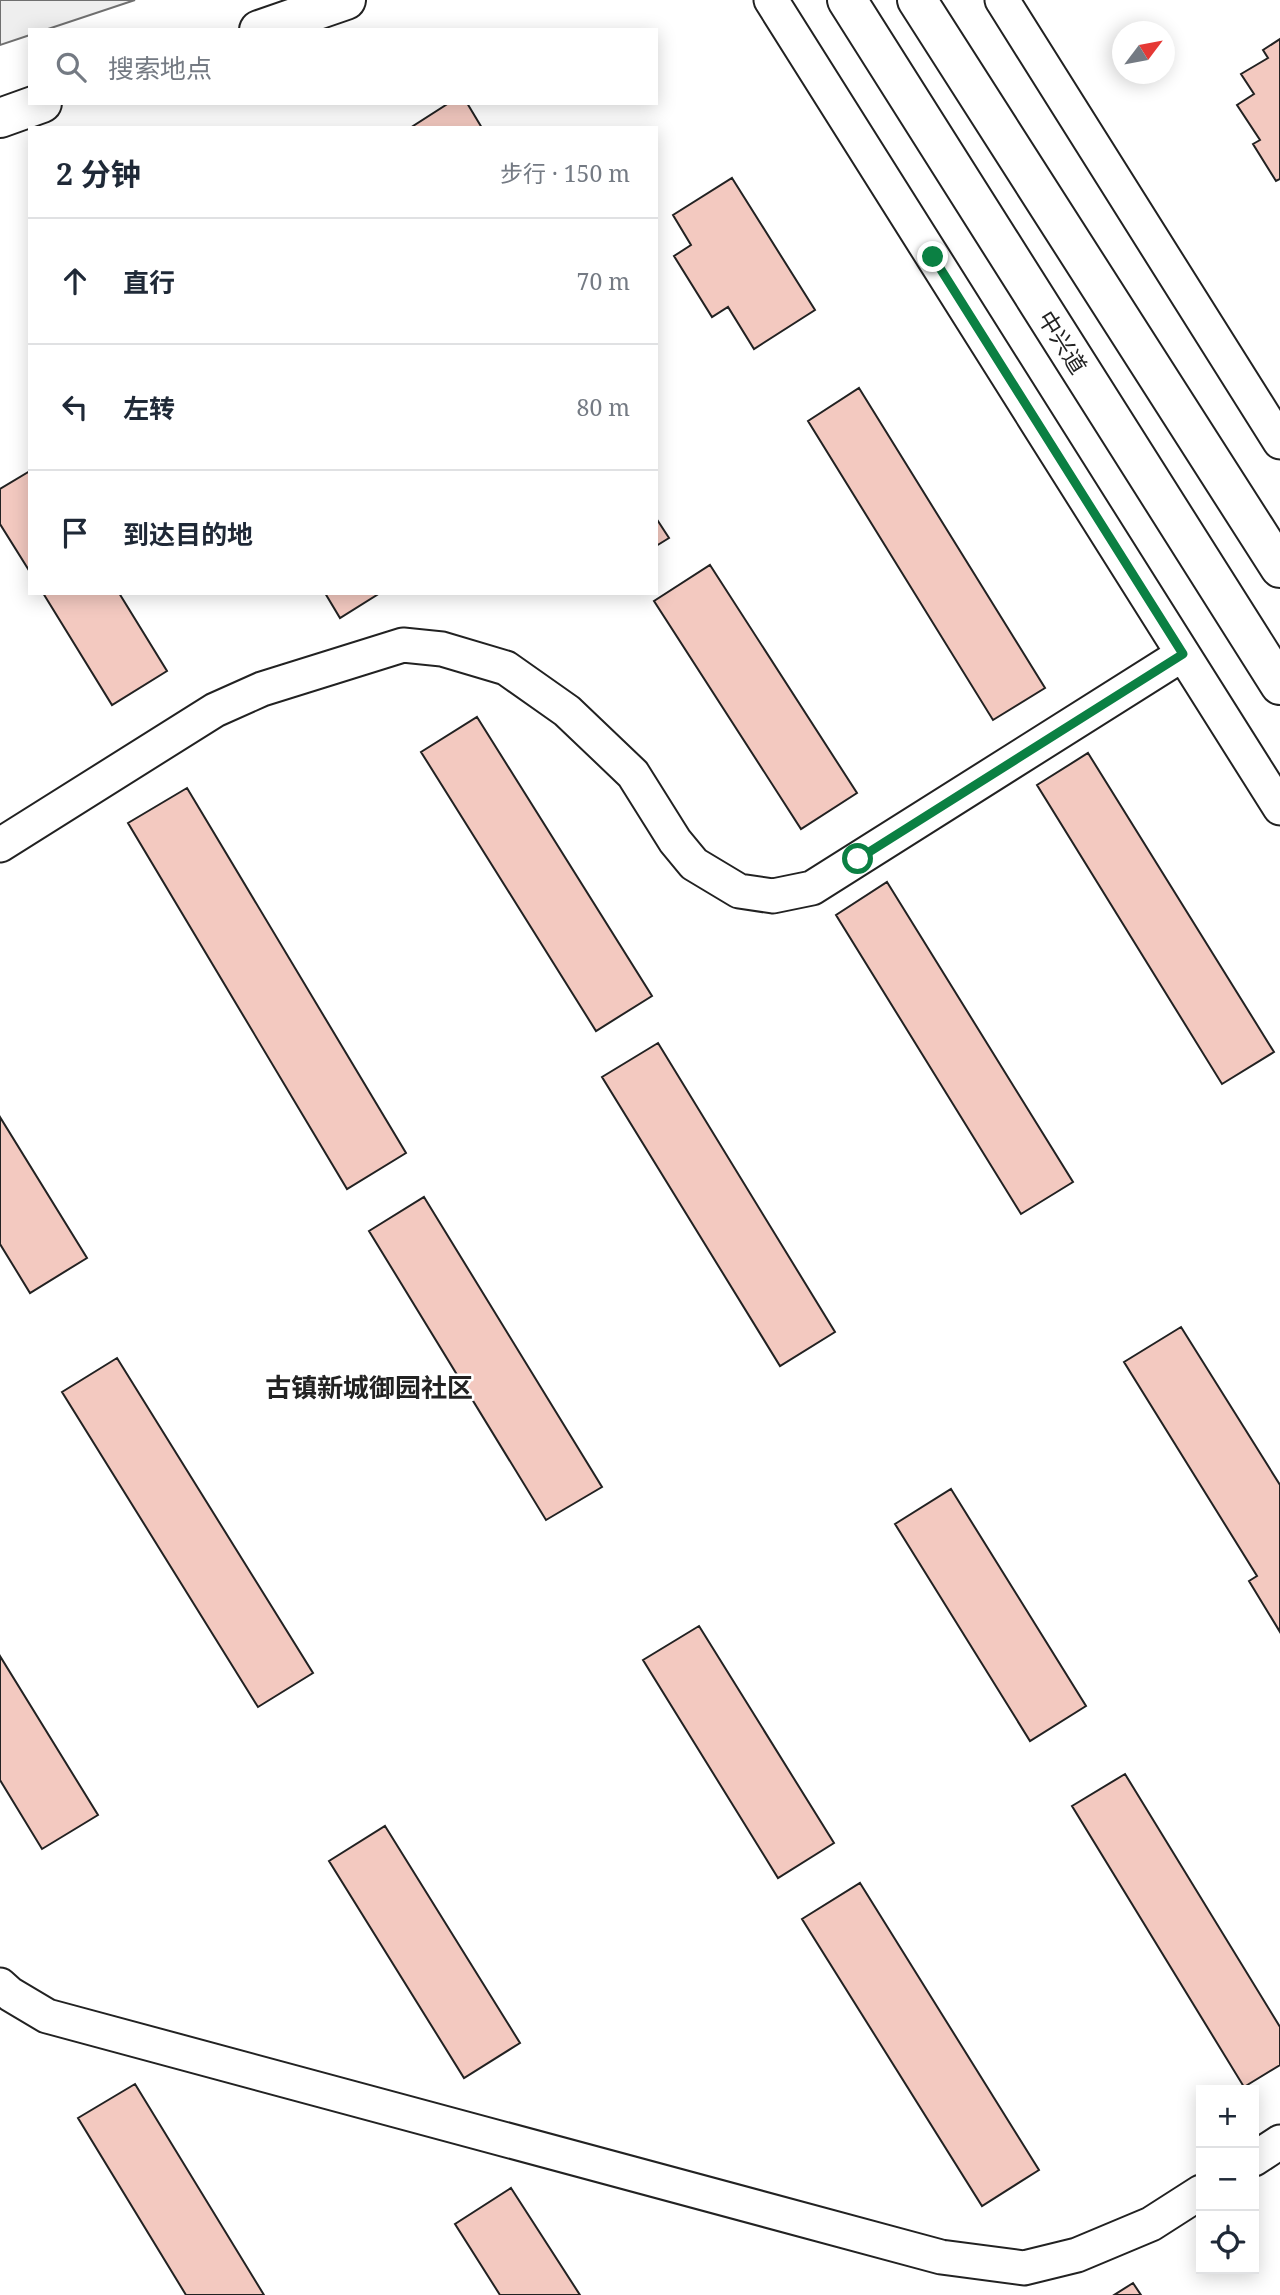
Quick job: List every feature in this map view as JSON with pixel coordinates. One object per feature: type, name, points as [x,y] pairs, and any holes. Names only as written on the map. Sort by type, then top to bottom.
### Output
[{"type":"main road","points":[[265,28],[346,0]]},
{"type":"main road","name":"中兴道","points":[[846,0],[1280,685]]},
{"type":"main road","points":[[917,0],[1280,568]]},
{"type":"main road","points":[[0,118],[36,105]]},
{"type":"street","points":[[771,0],[1280,808]]},
{"type":"street","points":[[1002,0],[1280,442]]},
{"type":"street","points":[[0,845],[215,710],[262,690],[403,645],[442,649],[506,668],[567,711],[633,774],[675,841],[694,864],[739,891],[773,895],[812,888],[1183,654]]},
{"type":"street","points":[[0,1985],[47,2016],[941,2257],[1024,2268],[1077,2255],[1151,2224],[1196,2195]]},
{"type":"street","points":[[1259,2156],[1280,2142]]},
{"type":"shaded area","points":[[0,0],[135,0],[51,28],[28,28],[28,36],[0,45]]},
{"type":"building","points":[[1280,39],[1280,179],[1276,181],[1253,144],[1260,140],[1237,105],[1254,94],[1241,74],[1268,58],[1263,50]]},
{"type":"building","points":[[446,105],[468,105],[481,126],[413,126]]},
{"type":"building","points":[[732,178],[815,310],[754,349],[728,307],[712,317],[674,256],[691,245],[673,215]]},
{"type":"building","points":[[859,388],[1045,688],[993,720],[808,421]]},
{"type":"building","points":[[28,472],[28,569],[0,524],[0,489]]},
{"type":"building","points":[[658,521],[669,538],[658,545]]},
{"type":"building","points":[[710,565],[857,793],[801,829],[654,601]]},
{"type":"building","points":[[44,595],[120,595],[167,671],[112,705]]},
{"type":"building","points":[[326,595],[377,595],[340,618]]},
{"type":"building","points":[[477,717],[652,996],[596,1031],[421,752]]},
{"type":"building","points":[[1088,753],[1274,1052],[1222,1084],[1037,785]]},
{"type":"building","points":[[187,788],[406,1153],[347,1189],[128,823]]},
{"type":"building","points":[[887,882],[1073,1182],[1021,1214],[836,915]]},
{"type":"building","points":[[658,1043],[835,1332],[780,1366],[602,1077]]},
{"type":"building","points":[[0,1117],[87,1258],[30,1293],[0,1244]]},
{"type":"building","points":[[424,1197],[602,1487],[546,1520],[369,1231]]},
{"type":"building","points":[[1181,1327],[1280,1485],[1280,1632],[1249,1581],[1257,1576],[1124,1362]]},
{"type":"building","points":[[117,1358],[313,1673],[258,1707],[62,1392]]},
{"type":"building","points":[[951,1489],[1086,1706],[1030,1741],[895,1524]]},
{"type":"building","points":[[699,1626],[834,1843],[778,1878],[643,1660]]},
{"type":"building","points":[[0,1656],[98,1815],[42,1849],[0,1780]]},
{"type":"building","points":[[1125,1774],[1280,2027],[1280,2065],[1247,2085],[1243,2085],[1072,1806]]},
{"type":"building","points":[[385,1826],[520,2043],[464,2078],[329,1861]]},
{"type":"building","points":[[860,1883],[1039,2170],[982,2206],[802,1919]]},
{"type":"building","points":[[135,2084],[264,2295],[186,2295],[78,2118]]},
{"type":"building","points":[[511,2188],[580,2295],[500,2295],[455,2224]]},
{"type":"building","points":[[1133,2283],[1141,2295],[1114,2295]]},
{"type":"district","name":"古镇新城御园社区","points":[[369,1387]]},
{"type":"route","points":[[858,859],[1183,654],[933,257]]}]
